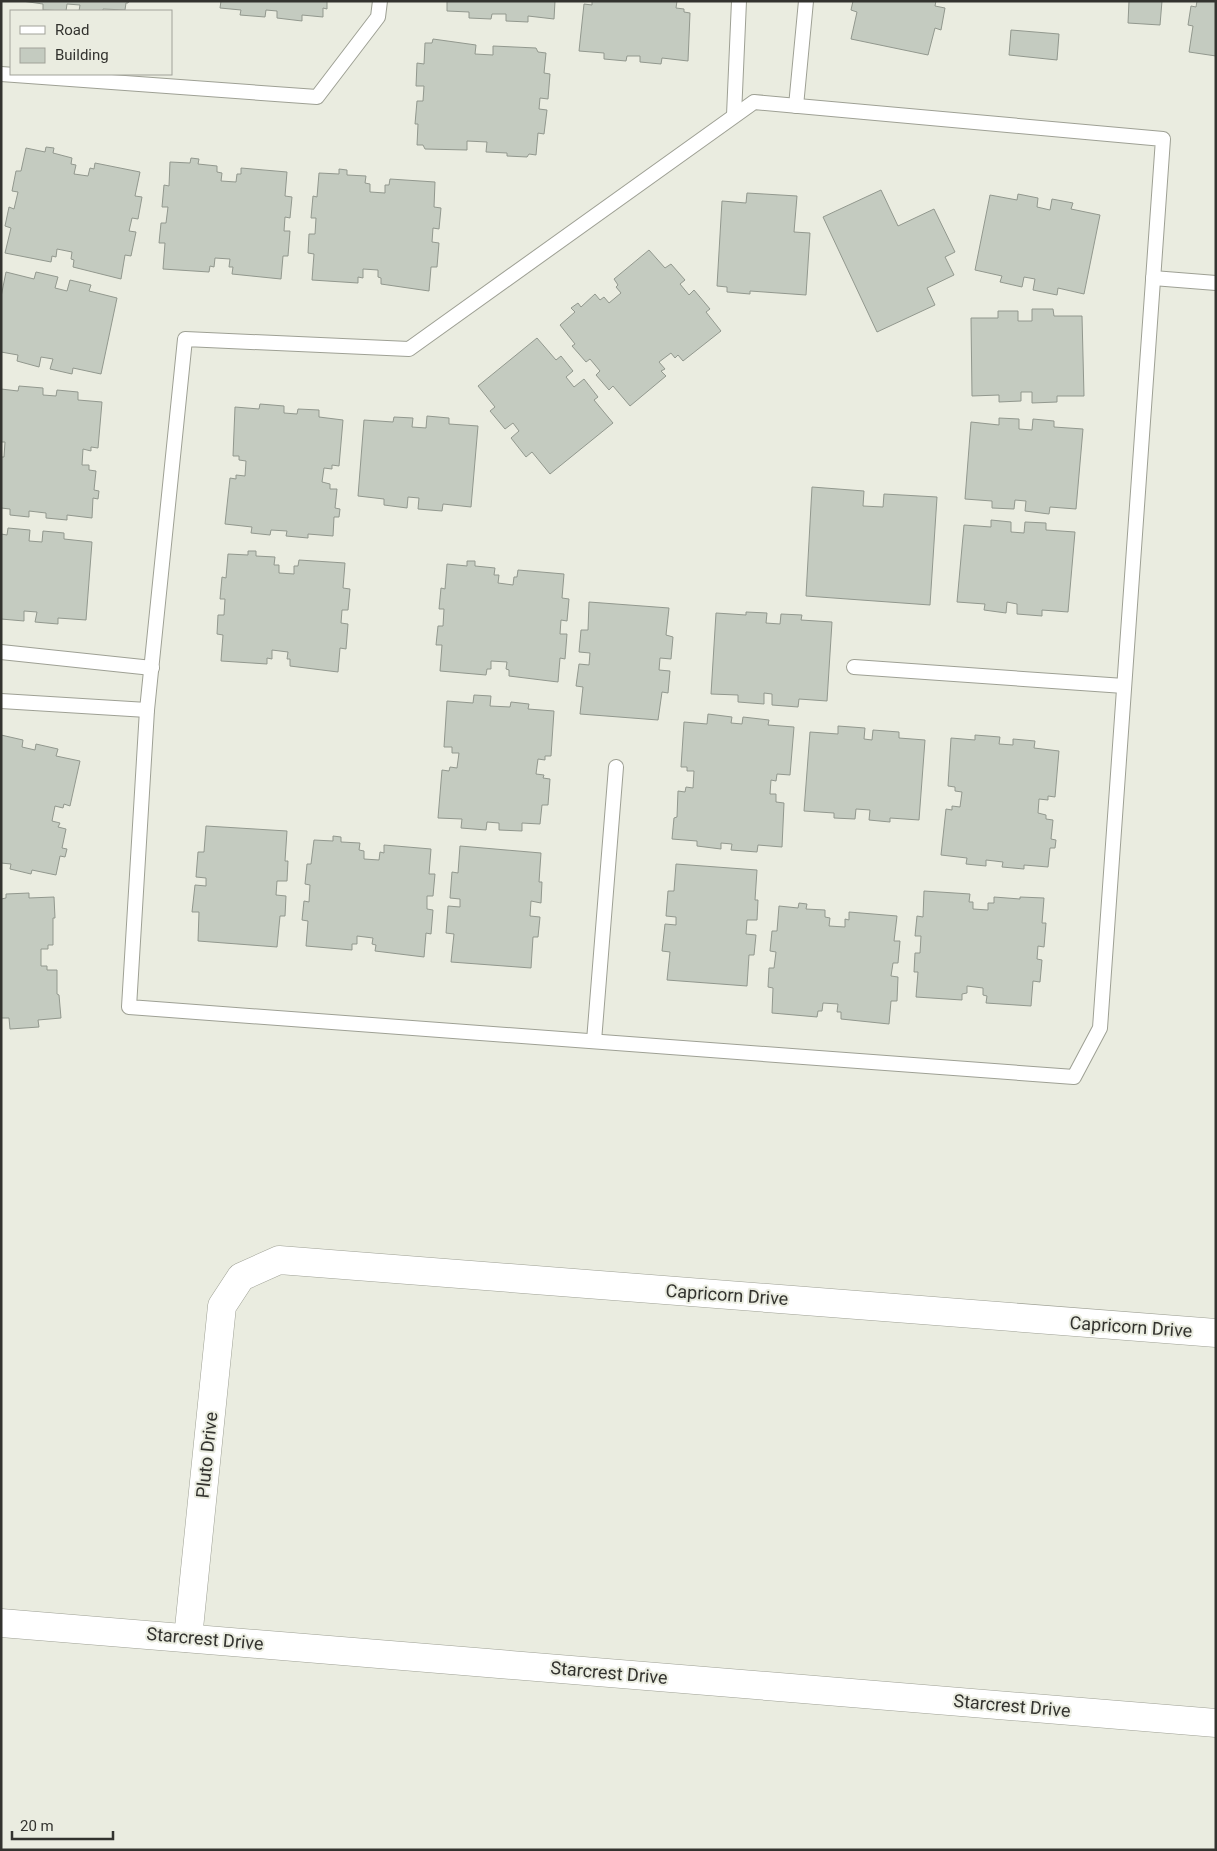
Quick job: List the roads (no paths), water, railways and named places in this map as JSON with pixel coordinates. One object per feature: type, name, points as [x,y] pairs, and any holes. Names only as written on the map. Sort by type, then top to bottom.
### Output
[{"type":"street","name":"Capricorn Drive","points":[[241,1277],[279,1260],[1216,1333]]},
{"type":"street","name":"Pluto Drive","points":[[188,1638],[222,1306],[241,1277]]},
{"type":"street","name":"Starcrest Drive","points":[[1,1622],[1216,1723]]},
{"type":"lane","points":[[15,75],[317,97],[378,17],[380,1]]},
{"type":"lane","points":[[734,115],[739,1]]},
{"type":"lane","points":[[796,106],[806,1]]},
{"type":"lane","points":[[754,102],[796,106],[1163,139],[1100,1028],[1074,1077],[130,1007],[148,710],[185,339],[409,349],[754,102]]},
{"type":"lane","points":[[1153,278],[1216,283]]},
{"type":"lane","points":[[1,652],[152,668]]},
{"type":"lane","points":[[854,667],[1124,686]]},
{"type":"lane","points":[[1,701],[148,710]]},
{"type":"lane","points":[[594,1041],[616,767]]}]
